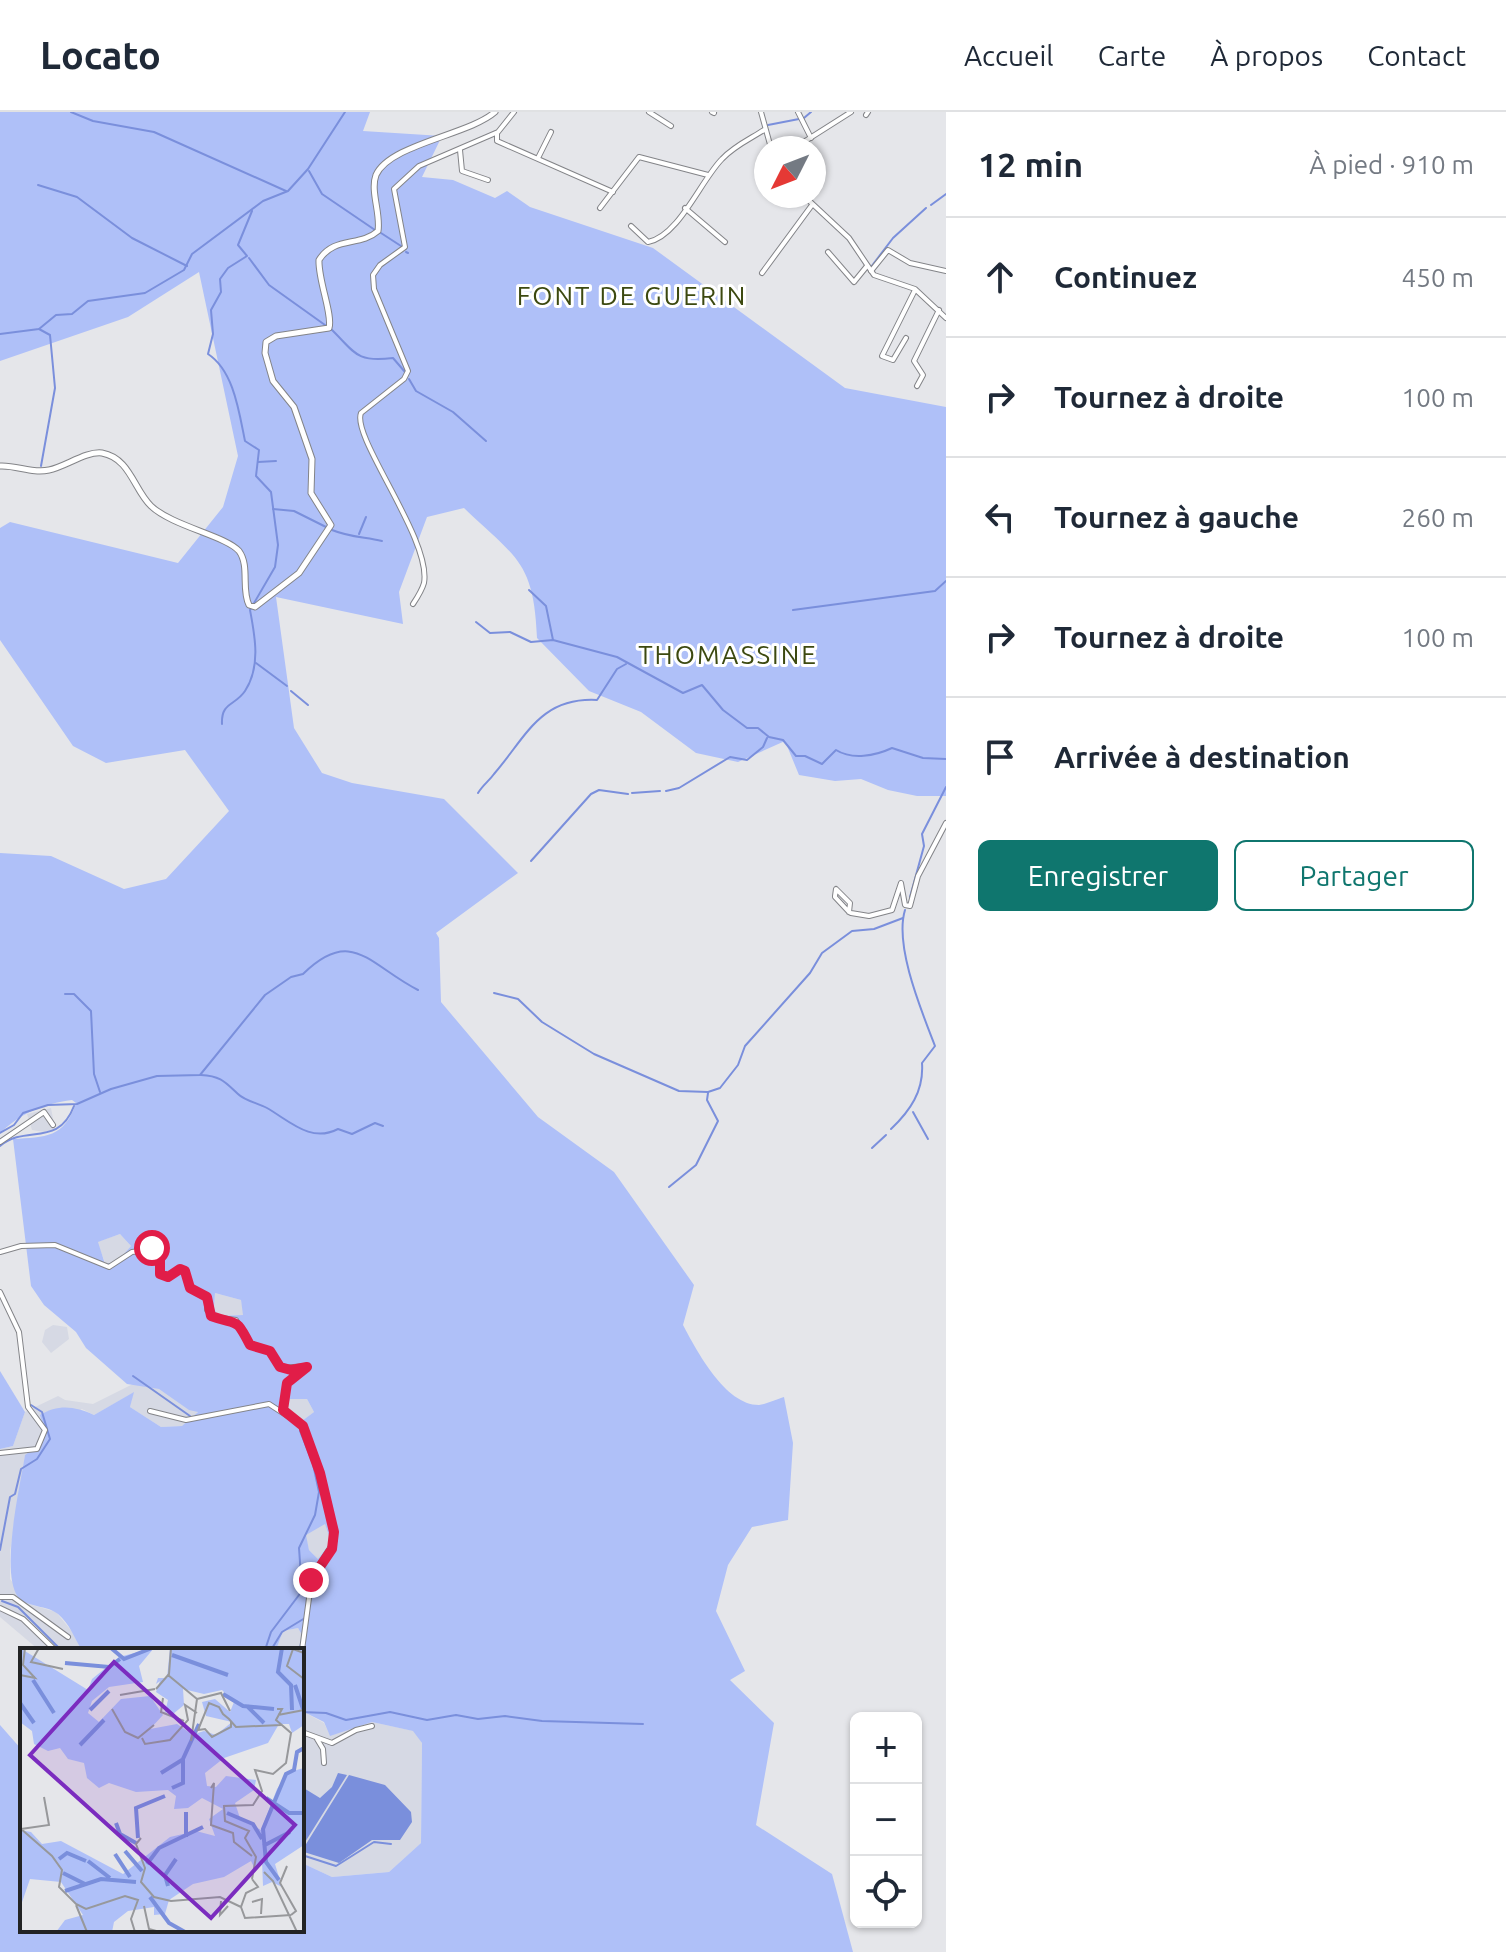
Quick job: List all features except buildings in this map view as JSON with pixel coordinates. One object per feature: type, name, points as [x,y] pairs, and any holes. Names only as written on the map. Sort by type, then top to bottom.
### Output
[{"type":"street","points":[[0,466],[40,472],[94,454],[106,454],[129,472],[155,509],[204,536],[228,543],[239,552],[247,603],[255,607],[299,573],[331,525],[311,493],[312,459],[294,407],[273,381],[265,353],[266,342],[276,336],[329,328],[331,321],[322,295],[319,260],[339,242],[372,236],[378,231],[375,180],[379,172],[408,151],[479,124],[495,112]]},
{"type":"street","points":[[514,112],[498,132],[496,137],[499,144],[613,192]]},
{"type":"street","points":[[649,112],[671,126]]},
{"type":"street","points":[[761,112],[766,136]]},
{"type":"street","points":[[798,112],[810,136]]},
{"type":"street","points":[[814,136],[851,112]]},
{"type":"street","points":[[631,226],[644,240],[651,242],[666,233],[727,154],[764,130]]},
{"type":"street","points":[[413,604],[425,578],[419,546],[409,531],[395,491],[365,440],[359,421],[361,413],[404,379],[408,371],[373,277],[380,265],[405,247],[394,189],[419,166],[498,132]]},
{"type":"street","points":[[538,158],[551,132]]},
{"type":"street","points":[[460,150],[463,172],[488,180]]},
{"type":"street","points":[[600,208],[639,157],[708,175]]},
{"type":"street","points":[[685,208],[725,242]]},
{"type":"street","points":[[762,273],[810,208]]},
{"type":"street","points":[[815,208],[849,238],[869,269],[915,289],[946,318]]},
{"type":"street","points":[[828,252],[854,282],[889,250],[906,262],[945,271],[946,264]]},
{"type":"street","points":[[906,338],[893,360],[882,356],[915,289]]},
{"type":"street","points":[[917,386],[924,378],[914,361],[939,310]]},
{"type":"street","points":[[849,912],[850,903],[836,889],[835,896],[849,912],[869,916],[890,911],[900,883],[905,904],[910,907],[918,876],[946,823]]},
{"type":"street","points":[[0,1142],[44,1112],[53,1125]]},
{"type":"street","points":[[0,1252],[31,1245],[55,1245],[109,1267],[132,1252],[156,1249],[160,1274],[168,1277],[180,1269],[185,1271],[190,1288],[207,1297],[211,1316],[235,1320],[243,1327],[250,1345],[270,1351],[280,1367],[291,1370],[306,1366],[287,1383],[283,1410]]},
{"type":"street","points":[[0,1292],[19,1332],[28,1407],[45,1430],[42,1444],[35,1450],[0,1453]]},
{"type":"street","points":[[150,1411],[186,1420],[266,1404],[283,1410],[303,1426],[320,1473],[335,1537],[331,1550],[312,1576],[302,1648]]},
{"type":"street","points":[[0,1597],[13,1597],[68,1637]]},
{"type":"street","points":[[0,1608],[19,1616],[53,1648]]},
{"type":"street","points":[[304,1733],[332,1743],[357,1729],[372,1726]]},
{"type":"street","points":[[315,1737],[323,1749],[324,1763]]},
{"type":"shaded area","points":[[0,112],[370,112],[363,131],[442,136],[422,177],[453,180],[495,198],[507,191],[530,207],[653,248],[845,388],[946,407],[946,796],[917,796],[888,790],[861,779],[835,781],[799,775],[785,741],[738,762],[696,753],[641,712],[589,691],[537,638],[532,592],[519,563],[464,508],[427,517],[399,592],[403,624],[276,597],[294,728],[322,773],[352,783],[444,799],[518,873],[436,933],[439,938],[441,1002],[538,1117],[614,1172],[694,1285],[683,1325],[704,1362],[724,1387],[747,1403],[759,1405],[784,1397],[793,1443],[788,1520],[752,1527],[728,1565],[716,1611],[745,1671],[730,1680],[774,1723],[756,1825],[832,1874],[853,1952],[0,1952],[0,1725],[20,1748],[20,1932],[304,1932],[304,1864],[332,1877],[389,1872],[421,1843],[422,1743],[413,1731],[372,1722],[330,1736],[324,1722],[304,1712],[304,1648],[299,1648],[302,1635],[298,1628],[283,1631],[277,1648],[81,1648],[58,1614],[22,1601],[13,1585],[11,1550],[16,1507],[25,1455],[42,1438],[40,1415],[53,1409],[67,1408],[94,1415],[134,1392],[130,1407],[161,1427],[182,1426],[198,1412],[189,1410],[159,1389],[127,1384],[86,1348],[76,1332],[44,1305],[31,1286],[13,1139],[44,1136],[59,1129],[66,1123],[76,1103],[72,1100],[42,1107],[25,1114],[0,1133],[0,853],[51,856],[124,889],[166,879],[229,811],[185,750],[106,763],[73,746],[0,640],[0,528],[10,522],[178,563],[223,507],[238,456],[199,272],[128,317],[0,361]],"holes":[[[120,1234],[131,1246],[117,1262],[105,1264],[98,1242]],[[215,1293],[241,1300],[243,1315],[218,1316],[214,1308]],[[290,1399],[307,1399],[314,1412],[302,1421],[286,1410]],[[325,1524],[331,1542],[318,1559],[309,1550],[306,1535]]]},
{"type":"shaded area","points":[[51,1108],[55,1129],[45,1132],[32,1130],[27,1114]]},
{"type":"shaded area","points":[[120,1234],[131,1246],[117,1262],[106,1265],[97,1242]]},
{"type":"shaded area","points":[[215,1293],[241,1300],[244,1315],[218,1316],[214,1308]]},
{"type":"shaded area","points":[[53,1325],[67,1327],[69,1339],[51,1353],[42,1342],[45,1330]]},
{"type":"shaded area","points":[[0,1371],[25,1412],[13,1446],[0,1449]]},
{"type":"shaded area","points":[[135,1383],[159,1389],[198,1411],[191,1422],[182,1426],[161,1427],[130,1407],[133,1393],[94,1415],[82,1409],[45,1430],[39,1446],[25,1456],[10,1552],[10,1579],[29,1604],[56,1612],[81,1648],[37,1648],[0,1617],[0,1449],[13,1446],[25,1412],[58,1396],[93,1404]]},
{"type":"shaded area","points":[[290,1399],[307,1399],[314,1412],[303,1421],[285,1409]]},
{"type":"shaded area","points":[[325,1523],[331,1543],[318,1559],[309,1550],[305,1534]]},
{"type":"shaded area","points":[[298,1628],[302,1635],[299,1648],[277,1648],[283,1631]]},
{"type":"shaded area","points":[[304,1712],[324,1723],[330,1735],[372,1722],[414,1731],[422,1743],[421,1843],[389,1872],[332,1877],[304,1864]]},
{"type":"shaded area","points":[[338,1773],[347,1775],[304,1844],[304,1788],[320,1798],[332,1787]]},
{"type":"shaded area","points":[[349,1775],[385,1785],[411,1812],[412,1822],[400,1840],[372,1840],[339,1863],[304,1852]]},
{"type":"waterway","points":[[71,112],[93,121],[154,132],[286,191]]},
{"type":"waterway","points":[[0,334],[39,329],[56,315],[72,314],[88,301],[145,293],[184,270],[192,254],[263,201],[288,191],[308,169],[345,112]]},
{"type":"waterway","points":[[804,118],[811,112]]},
{"type":"waterway","points":[[768,125],[799,119]]},
{"type":"waterway","points":[[309,171],[322,194],[375,230]]},
{"type":"waterway","points":[[38,185],[77,197],[132,238],[187,266]]},
{"type":"waterway","points":[[931,205],[946,194]]},
{"type":"waterway","points":[[871,267],[893,238],[926,208]]},
{"type":"waterway","points":[[222,724],[226,708],[241,696],[250,682],[255,662],[250,610],[275,567],[278,545],[271,492],[256,476],[259,450],[245,441],[230,381],[217,361],[208,354],[213,334],[211,310],[221,292],[220,279],[228,268],[247,256],[238,245],[252,211]]},
{"type":"waterway","points":[[381,233],[401,246]]},
{"type":"waterway","points":[[249,258],[269,285],[325,325]]},
{"type":"waterway","points":[[330,328],[357,354],[371,359],[393,358],[405,372]]},
{"type":"waterway","points":[[39,329],[50,335],[55,388],[41,466]]},
{"type":"waterway","points":[[409,379],[416,391],[453,412],[486,441]]},
{"type":"waterway","points":[[258,462],[276,461]]},
{"type":"waterway","points":[[273,509],[294,511],[326,527]]},
{"type":"waterway","points":[[359,534],[366,517]]},
{"type":"waterway","points":[[332,530],[382,541]]},
{"type":"waterway","points":[[793,610],[935,591],[946,581]]},
{"type":"waterway","points":[[529,590],[546,606],[553,640]]},
{"type":"waterway","points":[[476,622],[490,633],[510,632],[531,642],[553,640],[617,657],[683,693],[702,685],[723,710],[747,728],[758,728],[769,737],[783,740],[796,756],[805,756],[822,764],[836,750],[864,756],[892,748],[923,758],[946,759]]},
{"type":"waterway","points":[[256,663],[287,686]]},
{"type":"waterway","points":[[478,793],[536,722],[561,705],[597,700],[617,669],[626,664]]},
{"type":"waterway","points":[[291,691],[308,705]]},
{"type":"waterway","points":[[666,791],[679,788],[730,757],[747,760],[763,747],[767,738]]},
{"type":"waterway","points":[[910,897],[924,846],[922,834],[946,787]]},
{"type":"waterway","points":[[531,861],[591,794],[599,790],[628,794]]},
{"type":"waterway","points":[[632,793],[660,791]]},
{"type":"waterway","points":[[891,1129],[914,1100],[921,1083],[922,1063],[935,1046],[906,960],[903,942],[905,910]]},
{"type":"waterway","points":[[494,993],[518,999],[542,1022],[594,1054],[679,1091],[708,1092],[720,1088],[738,1065],[745,1046],[810,973],[822,953],[852,931],[874,929],[903,918]]},
{"type":"waterway","points":[[0,1133],[14,1125],[23,1113],[48,1105],[77,1104],[111,1089],[157,1076],[200,1075],[265,995],[335,953],[348,951],[360,955],[418,990]]},
{"type":"waterway","points":[[65,994],[74,994],[91,1011],[94,1074],[100,1092]]},
{"type":"waterway","points":[[201,1075],[222,1080],[244,1098],[310,1132],[319,1134],[338,1129],[352,1134],[375,1123],[383,1126]]},
{"type":"waterway","points":[[669,1187],[696,1165],[718,1121],[707,1100],[708,1093]]},
{"type":"waterway","points":[[0,1146],[20,1136],[59,1127],[74,1106]]},
{"type":"waterway","points":[[913,1112],[928,1139]]},
{"type":"waterway","points":[[872,1148],[886,1135]]},
{"type":"waterway","points":[[133,1376],[190,1416]]},
{"type":"waterway","points":[[0,1550],[10,1497],[15,1494],[21,1469],[37,1459],[50,1439],[42,1412],[31,1405]]},
{"type":"waterway","points":[[266,1648],[271,1632],[302,1591],[299,1548],[315,1515],[319,1492],[313,1464],[300,1431]]},
{"type":"waterway","points":[[308,1592],[310,1576],[317,1565]]},
{"type":"waterway","points":[[2,1601],[18,1607],[59,1648]]},
{"type":"waterway","points":[[272,1648],[282,1632],[305,1618]]},
{"type":"waterway","points":[[304,1712],[326,1713],[346,1720],[390,1712],[427,1720],[456,1715],[478,1719],[505,1716],[542,1721],[643,1724]]},
{"type":"waterway","points":[[304,1856],[336,1866],[374,1842],[391,1844]]},
{"type":"district","name":"FONT DE GUERIN","points":[[632,296]]},
{"type":"district","name":"THOMASSINE","points":[[728,655]]},
{"type":"route","points":[[152,1248],[160,1254],[160,1274],[168,1277],[183,1269],[190,1288],[207,1297],[211,1316],[235,1320],[243,1327],[250,1345],[270,1351],[280,1367],[286,1370],[304,1365],[307,1367],[287,1383],[283,1410],[303,1426],[323,1483],[334,1532],[332,1549],[311,1580]]}]
